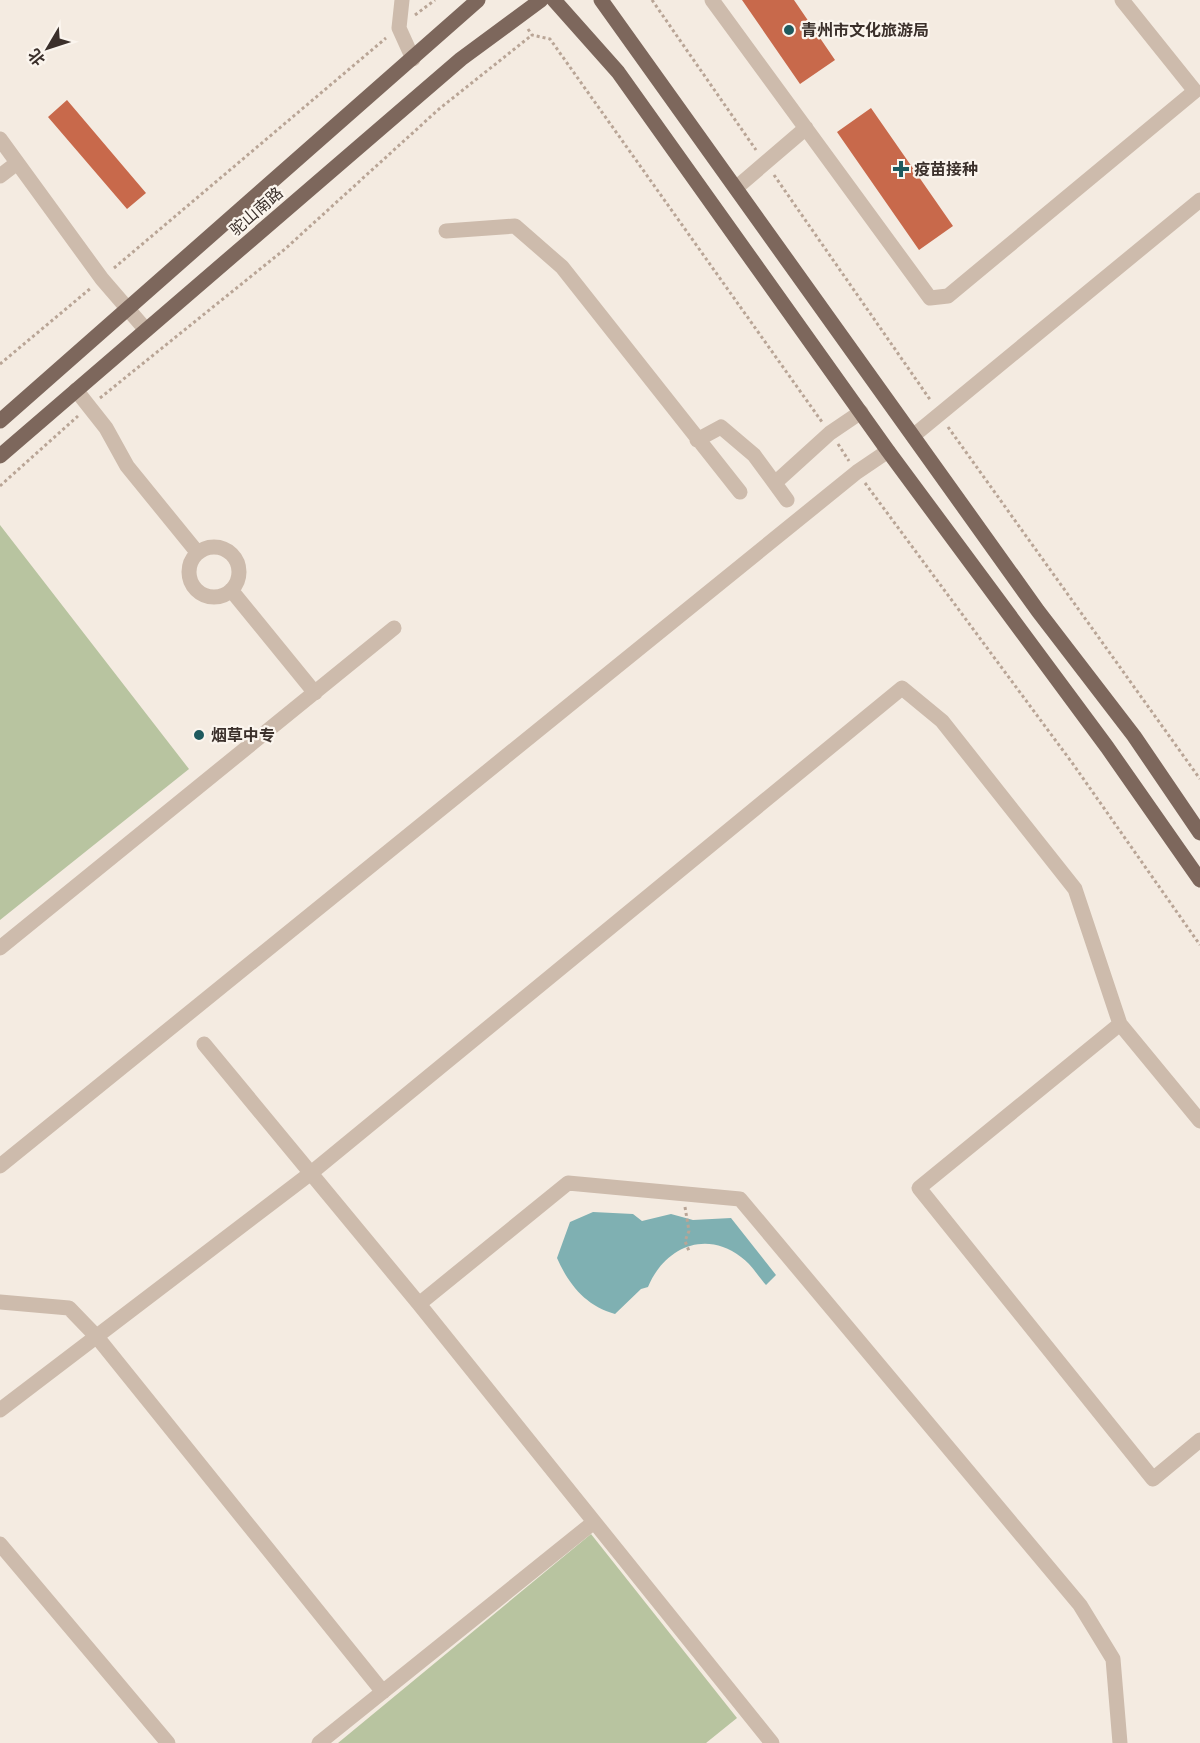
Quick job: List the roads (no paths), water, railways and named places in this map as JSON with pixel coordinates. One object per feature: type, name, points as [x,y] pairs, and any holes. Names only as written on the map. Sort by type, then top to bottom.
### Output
[{"type":"main road","name":"驼山南路","points":[[0,421],[478,0]]},
{"type":"main road","name":"驼山南路","points":[[0,456],[461,59],[541,0]]},
{"type":"main road","points":[[555,0],[618,72],[888,451],[1107,747],[1200,880]]},
{"type":"main road","points":[[601,0],[1038,611],[1134,736],[1200,833]]},
{"type":"street","points":[[712,0],[930,298],[948,296],[1196,91],[1122,0]]},
{"type":"street","points":[[398,3],[399,28],[413,59]]},
{"type":"street","points":[[736,188],[806,128]]},
{"type":"street","points":[[0,139],[102,279],[146,330]]},
{"type":"street","points":[[0,176],[17,163]]},
{"type":"street","points":[[913,436],[1200,200]]},
{"type":"street","points":[[446,231],[515,226],[562,267],[740,492]]},
{"type":"street","points":[[76,390],[106,428],[127,466],[197,552]]},
{"type":"street","points":[[776,482],[830,433],[861,412]]},
{"type":"street","points":[[697,440],[721,427],[754,455],[787,500]]},
{"type":"street","points":[[0,1166],[857,472],[888,451]]},
{"type":"street","points":[[212,546],[228,551],[234,557],[239,573],[231,590],[218,597],[210,597],[196,590],[191,583],[189,567],[197,552],[212,546]]},
{"type":"street","points":[[231,590],[315,693]]},
{"type":"street","points":[[0,948],[394,628]]},
{"type":"street","points":[[0,1410],[311,1173],[902,688],[942,721],[1075,889],[1120,1024],[1200,1120]]},
{"type":"street","points":[[1120,1024],[920,1188],[1153,1479],[1200,1440]]},
{"type":"street","points":[[204,1044],[419,1304],[772,1743]]},
{"type":"street","points":[[419,1304],[568,1183],[740,1199],[1080,1605],[1113,1659],[1120,1743]]},
{"type":"street","points":[[0,1302],[69,1308],[96,1336],[383,1692]]},
{"type":"street","points":[[320,1743],[594,1521]]},
{"type":"street","points":[[0,1544],[168,1743]]},
{"type":"water","points":[[593,1212],[633,1214],[642,1221],[671,1214],[693,1220],[731,1218],[776,1275],[766,1285],[745,1260],[727,1249],[714,1244],[687,1247],[664,1262],[648,1287],[641,1289],[615,1314],[587,1300],[567,1277],[557,1258],[570,1222]]},
{"type":"place","name":"青州市文化旅游局","points":[[789,30]]},
{"type":"place","name":"疫苗接种","points":[[901,169]]},
{"type":"place","name":"烟草中专","points":[[199,735]]}]
